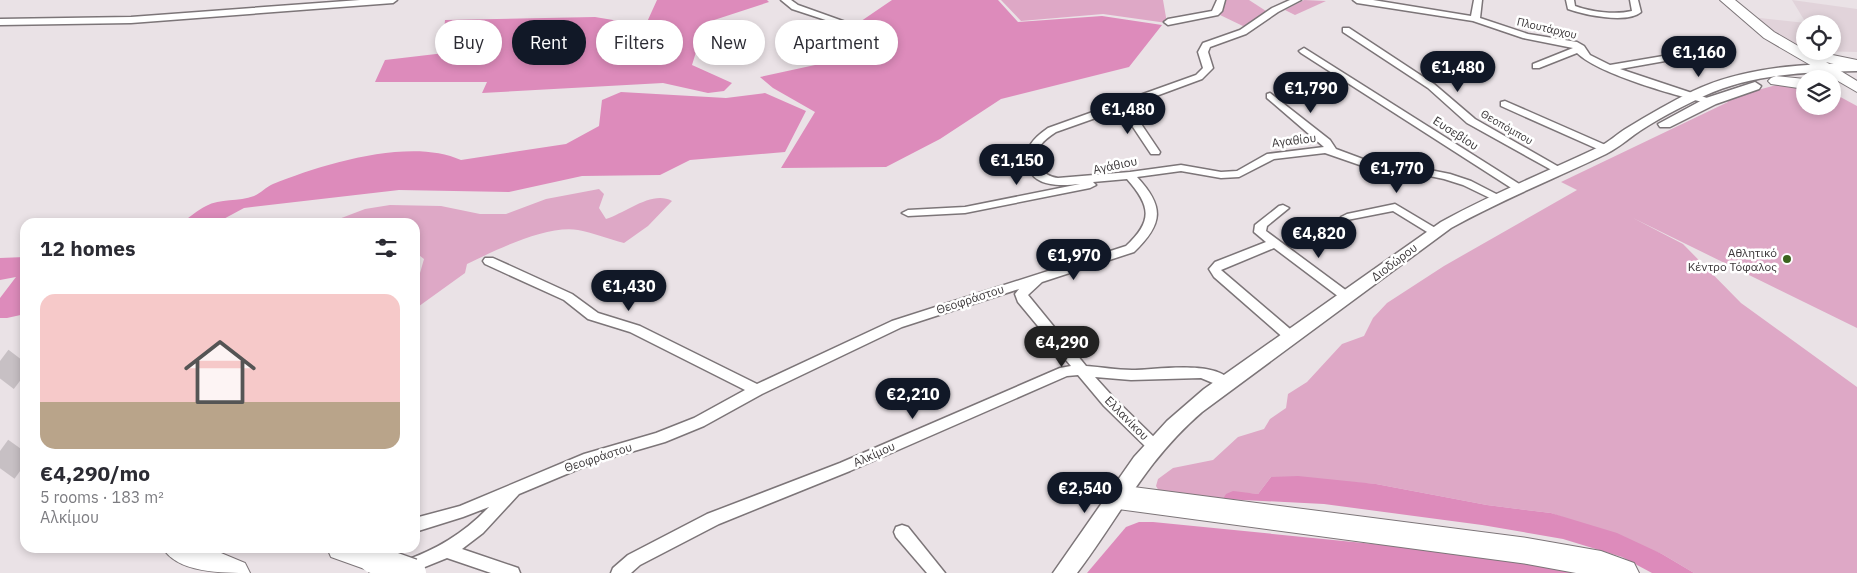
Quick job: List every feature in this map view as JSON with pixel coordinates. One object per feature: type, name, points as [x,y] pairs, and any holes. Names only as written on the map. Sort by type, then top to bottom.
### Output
[{"type":"highway","points":[[1118,496],[1527,551],[1601,564],[1623,573]]},
{"type":"highway","points":[[189,553],[234,573]]},
{"type":"highway","points":[[351,553],[376,566],[412,573]]},
{"type":"main road","points":[[1716,0],[1747,29],[1808,70]]},
{"type":"main road","points":[[1726,0],[1751,22],[1778,40],[1813,70]]},
{"type":"main road","points":[[1778,40],[1815,55],[1857,66]]},
{"type":"main road","points":[[1776,82],[1796,81]]},
{"type":"main road","points":[[1841,88],[1855,95]]},
{"type":"street","points":[[0,22],[131,20],[393,0]]},
{"type":"street","points":[[785,0],[795,6],[836,20]]},
{"type":"street","points":[[1168,22],[1215,13],[1218,11],[1221,0]]},
{"type":"street","points":[[1129,175],[1063,181],[1042,178],[1035,170],[1031,156],[1042,137],[1052,130],[1199,77],[1208,68],[1203,52],[1206,45],[1243,32],[1275,10],[1297,0]]},
{"type":"street","name":"Πλουτάρχου","points":[[1357,0],[1475,19],[1526,36],[1571,43],[1581,48],[1590,59],[1609,68],[1711,101]]},
{"type":"street","points":[[1475,19],[1478,0]]},
{"type":"street","points":[[1570,2],[1570,7],[1586,12],[1632,14],[1637,12],[1634,0]]},
{"type":"street","name":"Θεοπόμπου","points":[[1346,30],[1431,86],[1476,124],[1561,171]]},
{"type":"street","points":[[1609,68],[1679,56],[1672,42]]},
{"type":"street","points":[[1536,66],[1581,48]]},
{"type":"street","name":"Ευσεβίου","points":[[1304,50],[1520,189]]},
{"type":"street","points":[[1841,72],[1857,66]]},
{"type":"street","name":"Διοδώρου","points":[[1064,573],[1154,446],[1191,410],[1225,383],[1292,337],[1436,232],[1498,198],[1561,171],[1611,146],[1630,132],[1694,96],[1736,80],[1805,68]]},
{"type":"street","points":[[1841,77],[1857,75]]},
{"type":"street","points":[[1505,104],[1611,146],[1644,134],[1711,101],[1745,89],[1776,82]]},
{"type":"street","points":[[1270,96],[1326,142],[1332,151]]},
{"type":"street","points":[[1123,104],[1155,152]]},
{"type":"street","name":"Αγαθίου","points":[[1239,174],[1273,155],[1332,151],[1374,168],[1415,170],[1446,176],[1467,183],[1498,198]]},
{"type":"street","name":"Αγάθιου","points":[[908,213],[965,210],[1008,200],[1042,196],[1129,175],[1181,168],[1221,175],[1239,174]]},
{"type":"street","name":"Θεοφράστου","points":[[420,524],[462,511],[589,458],[660,438],[719,412],[757,390],[897,324],[1130,249],[1146,235],[1152,221],[1150,204],[1145,192],[1129,175]]},
{"type":"street","points":[[1347,217],[1395,207],[1436,232]]},
{"type":"street","points":[[1283,208],[1259,229],[1274,244],[1347,297]]},
{"type":"street","points":[[1274,244],[1219,265],[1215,269],[1218,274],[1292,337]]},
{"type":"street","points":[[489,261],[568,297],[593,316],[635,329],[757,390]]},
{"type":"street","name":"Ελλανίκου","points":[[1037,278],[1034,284],[1021,294],[1022,299],[1120,413],[1154,446]]},
{"type":"street","name":"Αλκίμου","points":[[619,573],[634,560],[721,515],[845,467],[1065,371],[1082,370],[1131,376],[1201,373],[1211,375],[1225,383]]},
{"type":"street","points":[[376,566],[422,563],[449,552],[476,530],[516,488]]},
{"type":"street","points":[[902,532],[937,573]]},
{"type":"street","points":[[449,552],[512,573]]},
{"type":"shaded area","points":[[657,0],[767,0],[769,2],[714,20],[693,20],[692,65],[732,83],[724,91],[708,93],[663,83],[482,93],[487,82],[375,82],[385,60],[435,54],[435,65],[502,65],[502,20],[445,20],[595,17],[613,20],[596,20],[596,65],[683,65],[683,20],[648,20]]},
{"type":"shaded area","points":[[892,0],[998,0],[1018,22],[1102,16],[1162,25],[1129,67],[1001,99],[940,139],[886,167],[781,168],[815,112],[773,88],[760,77],[815,65],[898,65],[898,20],[863,20]]},
{"type":"shaded area","points":[[1001,0],[1163,0],[1167,23],[1103,14],[1021,21]]},
{"type":"shaded area","points":[[1226,0],[1249,0],[1266,11],[1245,27],[1220,15]]},
{"type":"shaded area","points":[[1304,0],[1326,1],[1295,15],[1285,10]]},
{"type":"shaded area","points":[[1792,0],[1857,9],[1857,52],[1841,52],[1841,15],[1801,15]]},
{"type":"shaded area","points":[[1751,17],[1796,22],[1796,45],[1769,32]]},
{"type":"shaded area","points":[[1780,84],[1796,85],[1796,115],[1841,115],[1841,97],[1857,106],[1857,328],[1633,218],[1683,244],[1741,303],[1857,387],[1857,573],[1694,573],[1662,554],[1551,513],[1487,505],[1376,484],[1271,477],[1258,494],[1246,493],[1223,499],[1159,491],[1156,486],[1158,479],[1173,468],[1213,460],[1238,437],[1264,429],[1270,419],[1286,408],[1288,394],[1307,382],[1342,344],[1364,336],[1373,318],[1387,303],[1444,266],[1577,190],[1561,182],[1728,102],[1727,100]]},
{"type":"shaded area","points":[[621,92],[726,98],[765,93],[806,111],[785,152],[690,160],[660,175],[582,176],[509,192],[399,190],[244,208],[225,218],[187,218],[211,204],[248,198],[257,195],[273,184],[293,176],[367,156],[417,151],[441,154],[461,160],[566,144],[599,126],[602,100]]},
{"type":"shaded area","points":[[599,189],[604,194],[599,208],[606,219],[648,200],[664,198],[672,201],[648,226],[624,243],[584,231],[565,229],[536,235],[506,246],[467,264],[465,273],[420,305],[420,273],[424,259],[420,256],[420,218],[341,218],[365,209],[390,205],[441,206],[480,214],[506,214],[546,199]]},
{"type":"shaded area","points":[[20,257],[20,315],[0,318],[0,298],[16,277],[0,280],[0,258]]},
{"type":"shaded area","points":[[1298,476],[1376,484],[1487,505],[1551,513],[1617,533],[1662,554],[1694,573],[1652,573],[1622,557],[1563,539],[1482,525],[1324,504],[1223,499],[1226,494],[1233,491],[1258,494],[1271,477]]},
{"type":"shaded area","points":[[1139,522],[1505,557],[1599,573],[1087,573],[1126,527]]},
{"type":"tunnel","points":[[0,361],[20,376]]},
{"type":"tunnel","points":[[0,451],[20,465]]},
{"type":"place","name":"Αθλητικό Κέντρο Τόφαλος","points":[[1787,259]]}]
